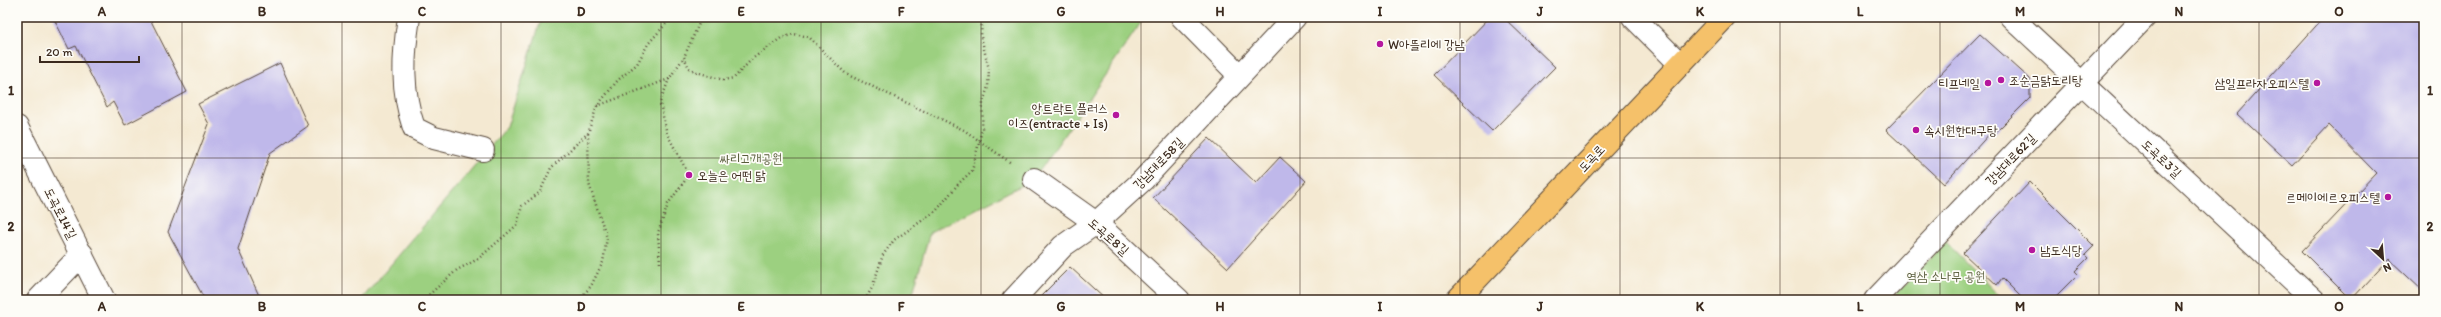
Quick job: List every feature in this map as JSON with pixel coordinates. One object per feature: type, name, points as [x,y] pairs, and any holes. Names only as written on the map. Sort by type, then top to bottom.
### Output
[{"type":"main road","name":"도곡로","points":[[1458,300],[1724,17]]},
{"type":"street","points":[[409,17],[404,48],[406,103],[414,128],[434,138],[483,150]]},
{"type":"street","points":[[1182,17],[1239,75]]},
{"type":"street","name":"강남대로58길","points":[[1013,300],[1063,246],[1096,223],[1143,180],[1239,75],[1295,17]]},
{"type":"street","points":[[1633,17],[1680,64]]},
{"type":"street","name":"도곡로3길","points":[[2011,17],[2314,300]]},
{"type":"street","name":"강남대로62길","points":[[1875,300],[2145,17]]},
{"type":"street","name":"도곡로14길","points":[[17,127],[104,300]]},
{"type":"street","name":"도곡로8길","points":[[1034,179],[1096,223],[1179,300]]},
{"type":"street","points":[[38,300],[82,254]]},
{"type":"path","points":[[579,300],[590,286],[603,262],[607,238],[589,184],[588,133],[597,106],[618,80],[638,64],[648,44],[672,17]]},
{"type":"path","points":[[660,264],[658,233],[668,204],[689,175],[667,134],[660,103],[669,79],[684,57],[702,17]]},
{"type":"path","points":[[866,300],[872,288],[883,255],[894,240],[936,211],[959,183],[972,171],[979,141],[983,102],[988,87],[989,69],[981,37],[982,17]]},
{"type":"path","points":[[684,57],[689,68],[696,72],[709,77],[728,79],[734,78],[752,59],[781,38],[794,34],[809,37],[846,74],[964,130],[1034,179]]},
{"type":"path","points":[[597,106],[669,79]]},
{"type":"path","points":[[423,300],[457,270],[478,259],[517,225],[522,206],[540,192],[551,168],[588,133]]},
{"type":"green space","name":"싸리고개공원","points":[[542,17],[1137,17],[1142,21],[1034,179],[930,232],[911,300],[361,300],[507,127]]},
{"type":"green space","name":"역삼 소나무 공원","points":[[1946,242],[2003,300],[1890,300]]},
{"type":"building","points":[[53,17],[149,17],[187,92],[125,125],[113,102],[107,107],[76,46],[69,49]]},
{"type":"building","points":[[1490,17],[1503,17],[1555,67],[1492,131],[1434,75]]},
{"type":"building","points":[[2324,17],[2424,17],[2424,292],[2389,259],[2351,300],[2302,251],[2376,173],[2329,125],[2292,165],[2237,114]]},
{"type":"building","points":[[1980,34],[2030,79],[2030,98],[1995,133],[1992,131],[1944,184],[1886,130]]},
{"type":"building","points":[[280,63],[308,126],[270,153],[238,249],[261,300],[205,300],[168,232],[209,124],[198,104]]},
{"type":"building","points":[[1209,138],[1256,183],[1280,157],[1306,181],[1228,268],[1153,198]]},
{"type":"building","points":[[2030,182],[2094,246],[2085,255],[2088,258],[2075,271],[2078,274],[2052,300],[2024,300],[2002,278],[1997,285],[1963,253]]},
{"type":"building","points":[[1070,267],[1106,300],[1037,300]]},
{"type":"place","name":"W아뜰리에 강남","points":[[1380,44]]},
{"type":"place","name":"조순금닭도리탕","points":[[2001,80]]},
{"type":"place","name":"티프네일","points":[[1988,83]]},
{"type":"place","name":"삼일프라자오피스텔","points":[[2317,83]]},
{"type":"place","name":"앙트락트 플러스 이즈(entracte + Is)","points":[[1116,115]]},
{"type":"place","name":"속시원한대구탕","points":[[1916,130]]},
{"type":"place","name":"오늘은 어떤 닭","points":[[689,175]]},
{"type":"place","name":"르메이에르오피스텔","points":[[2388,197]]},
{"type":"place","name":"남도식당","points":[[2032,250]]}]
